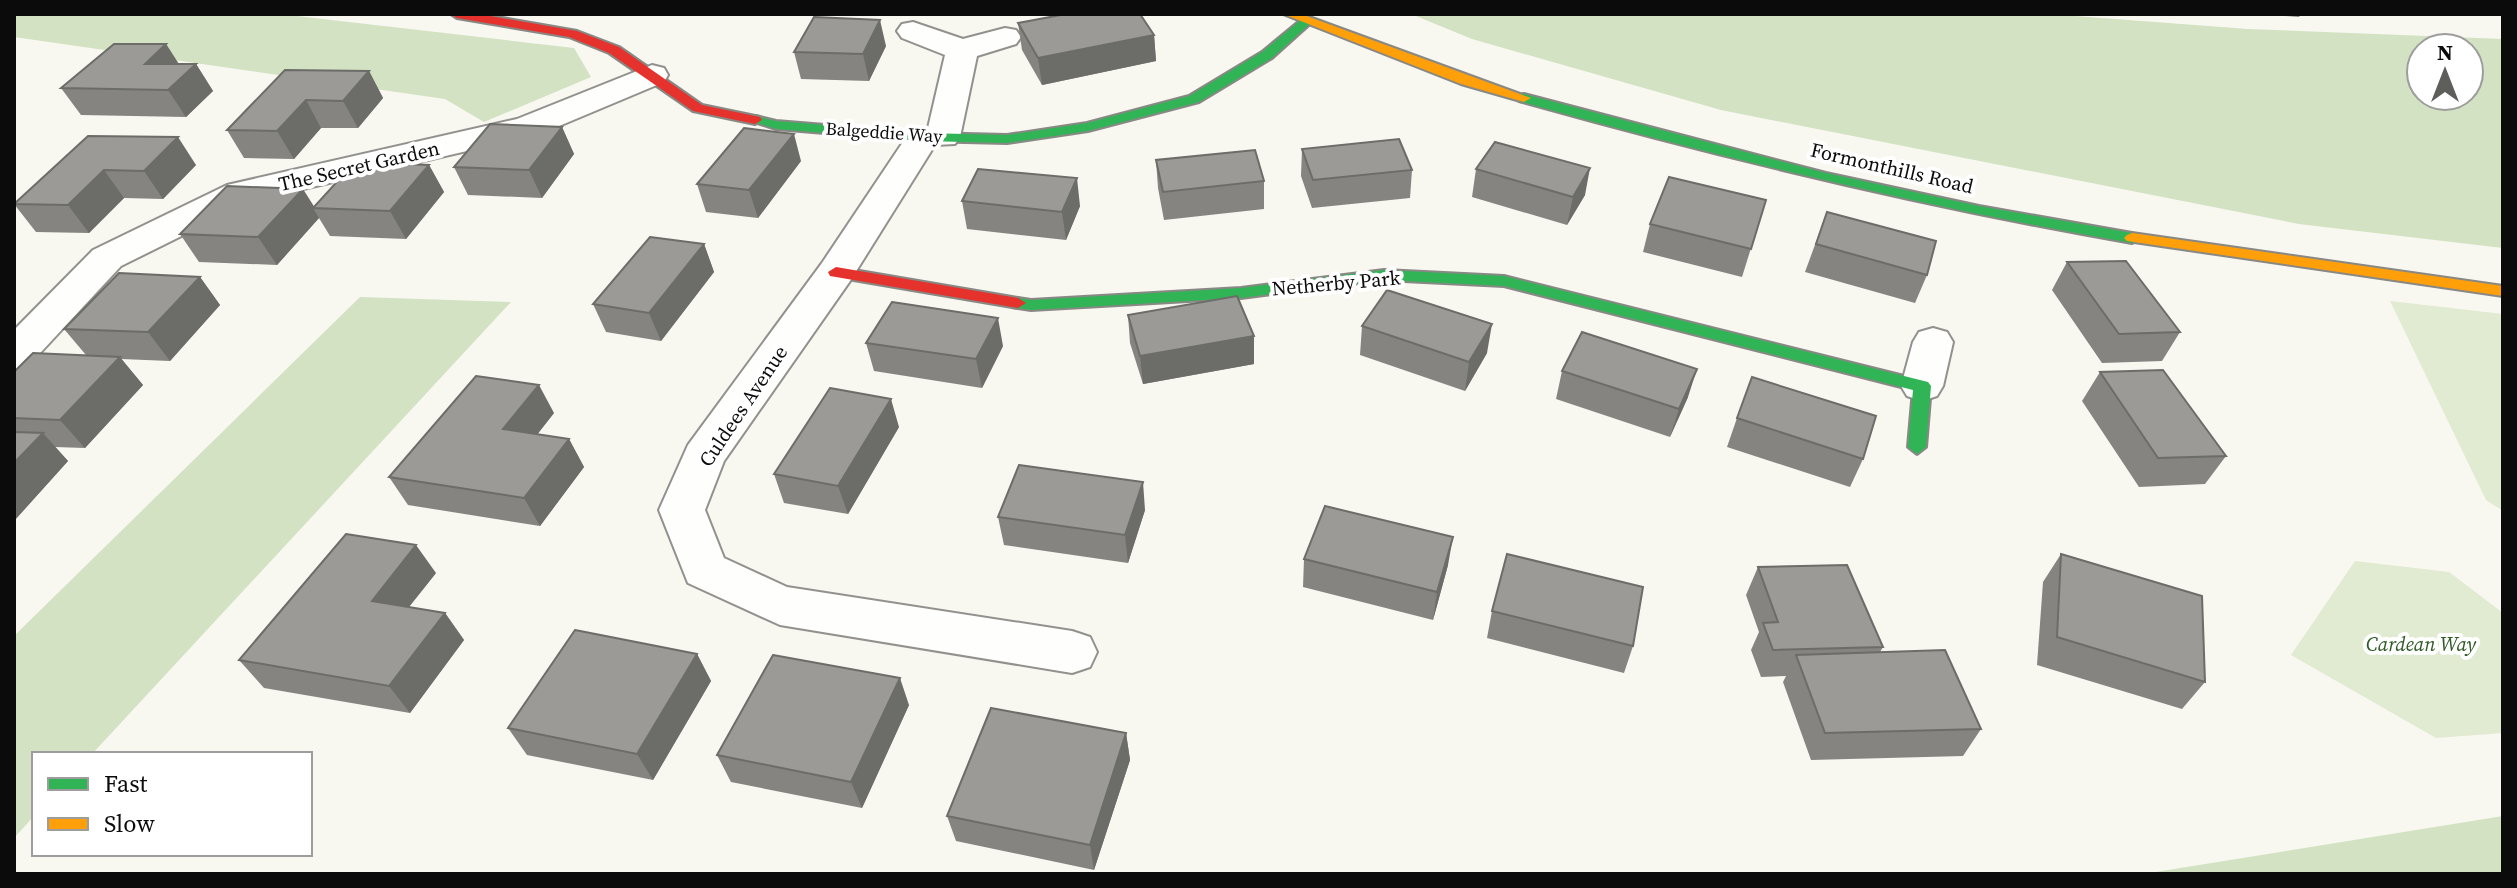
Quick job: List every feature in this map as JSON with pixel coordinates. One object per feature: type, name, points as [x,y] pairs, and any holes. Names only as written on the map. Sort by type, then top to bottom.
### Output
[{"type":"street","name":"Balgeddie Way","points":[[457,14],[572,34],[614,50],[698,108],[711,111],[776,125],[933,137],[1007,139],[1088,127],[1194,99],[1267,55],[1298,18]]},
{"type":"street","name":"Formonthills Road","points":[[1298,18],[1466,81],[1666,138],[2005,218],[2237,255],[2503,291]]},
{"type":"street","points":[[913,31],[962,50],[1005,37]]},
{"type":"street","points":[[933,137],[962,50]]},
{"type":"street","name":"The Secret Garden","points":[[14,355],[107,258],[240,193],[528,127],[652,75]]},
{"type":"street","name":"Culdees Avenue","points":[[933,137],[704,456],[682,510],[705,570],[780,605],[1072,652]]},
{"type":"street","name":"Netherby Park","points":[[836,272],[1031,305],[1241,293],[1384,275],[1504,281],[1922,386]]},
{"type":"street","points":[[1917,447],[1922,386],[1933,342]]},
{"type":"green space","points":[[14,14],[279,14],[574,48],[591,77],[484,122],[445,99],[14,37]]},
{"type":"green space","points":[[1411,14],[2048,14],[2248,29],[2405,35],[2405,112],[2485,112],[2485,38],[2503,39],[2503,248],[2299,224],[1721,110],[1472,39]]},
{"type":"green space","points":[[360,297],[511,302],[94,752],[32,752],[32,818],[14,838],[14,636]]},
{"type":"green space","points":[[2390,301],[2503,314],[2503,511],[2486,500]]},
{"type":"green space","name":"Cardean Way","points":[[2355,561],[2449,572],[2503,613],[2503,733],[2436,738],[2291,655]]},
{"type":"green space","points":[[2503,816],[2503,874],[2143,874]]},
{"type":"building","points":[[1066,14],[1140,14],[1154,35],[1038,58],[1018,23]]},
{"type":"building","points":[[814,17],[880,20],[863,54],[794,52]]},
{"type":"building","points":[[114,44],[166,44],[145,64],[196,64],[168,90],[61,88]]},
{"type":"building","points":[[285,70],[369,71],[343,101],[306,100],[277,131],[227,130]]},
{"type":"building","points":[[490,124],[562,127],[529,170],[454,167]]},
{"type":"building","points":[[744,128],[794,134],[749,190],[697,184]]},
{"type":"building","points":[[88,136],[178,137],[144,171],[104,170],[68,205],[14,204]]},
{"type":"building","points":[[1399,139],[1412,170],[1313,180],[1302,149]]},
{"type":"building","points":[[1495,142],[1590,168],[1573,197],[1476,169]]},
{"type":"building","points":[[1255,150],[1264,181],[1163,192],[1156,160]]},
{"type":"building","points":[[355,162],[429,165],[390,211],[313,208]]},
{"type":"building","points":[[978,169],[1077,178],[1062,212],[962,201]]},
{"type":"building","points":[[1669,177],[1766,200],[1751,249],[1650,224]]},
{"type":"building","points":[[227,186],[303,189],[258,237],[180,234]]},
{"type":"building","points":[[1827,212],[1936,241],[1927,275],[1816,244]]},
{"type":"building","points":[[650,237],[704,244],[649,313],[593,304]]},
{"type":"building","points":[[2126,261],[2180,332],[2119,334],[2067,262]]},
{"type":"building","points":[[119,273],[200,277],[148,332],[64,329]]},
{"type":"building","points":[[1387,290],[1492,324],[1469,362],[1362,326]]},
{"type":"building","points":[[1237,296],[1254,336],[1140,356],[1128,315]]},
{"type":"building","points":[[892,302],[998,318],[976,359],[866,343]]},
{"type":"building","points":[[1582,332],[1697,369],[1679,409],[1562,371]]},
{"type":"building","points":[[33,353],[120,357],[60,420],[14,418],[14,372]]},
{"type":"building","points":[[2163,370],[2226,456],[2158,458],[2100,372]]},
{"type":"building","points":[[476,376],[539,385],[503,429],[569,439],[524,498],[389,477]]},
{"type":"building","points":[[1752,377],[1876,416],[1863,459],[1737,418]]},
{"type":"building","points":[[830,388],[891,399],[838,486],[774,474]]},
{"type":"building","points":[[14,432],[43,433],[14,463]]},
{"type":"building","points":[[1019,465],[1143,482],[1125,535],[998,517]]},
{"type":"building","points":[[1325,506],[1453,537],[1437,592],[1304,559]]},
{"type":"building","points":[[346,534],[416,545],[372,601],[445,613],[389,686],[239,660]]},
{"type":"building","points":[[1507,554],[1643,587],[1633,646],[1492,611]]},
{"type":"building","points":[[2061,554],[2202,596],[2205,682],[2057,637]]},
{"type":"building","points":[[1847,565],[1883,647],[1773,650],[1763,623],[1778,622],[1758,567]]},
{"type":"building","points":[[575,630],[697,654],[637,754],[508,728]]},
{"type":"building","points":[[1945,650],[1981,729],[1825,733],[1796,655]]},
{"type":"building","points":[[773,655],[900,678],[851,782],[717,755]]},
{"type":"building","points":[[991,708],[1126,733],[1090,845],[947,816]]},
{"type":"traffic: fast","points":[[755,120],[776,125],[923,137],[1007,139],[1088,127],[1194,99],[1267,55],[1306,22]]},
{"type":"traffic: fast","points":[[1524,98],[1826,177],[1979,210],[2132,238]]},
{"type":"traffic: fast","points":[[1018,303],[1031,305],[1241,293],[1384,275],[1504,281],[1922,386],[1917,447]]},
{"type":"traffic: slow","points":[[1289,14],[1466,81],[1524,98]]},
{"type":"traffic: slow","points":[[2132,238],[2503,291]]},
{"type":"traffic: jam","points":[[457,14],[572,34],[614,50],[698,108],[755,120]]},
{"type":"traffic: jam","points":[[836,272],[1018,303]]}]
